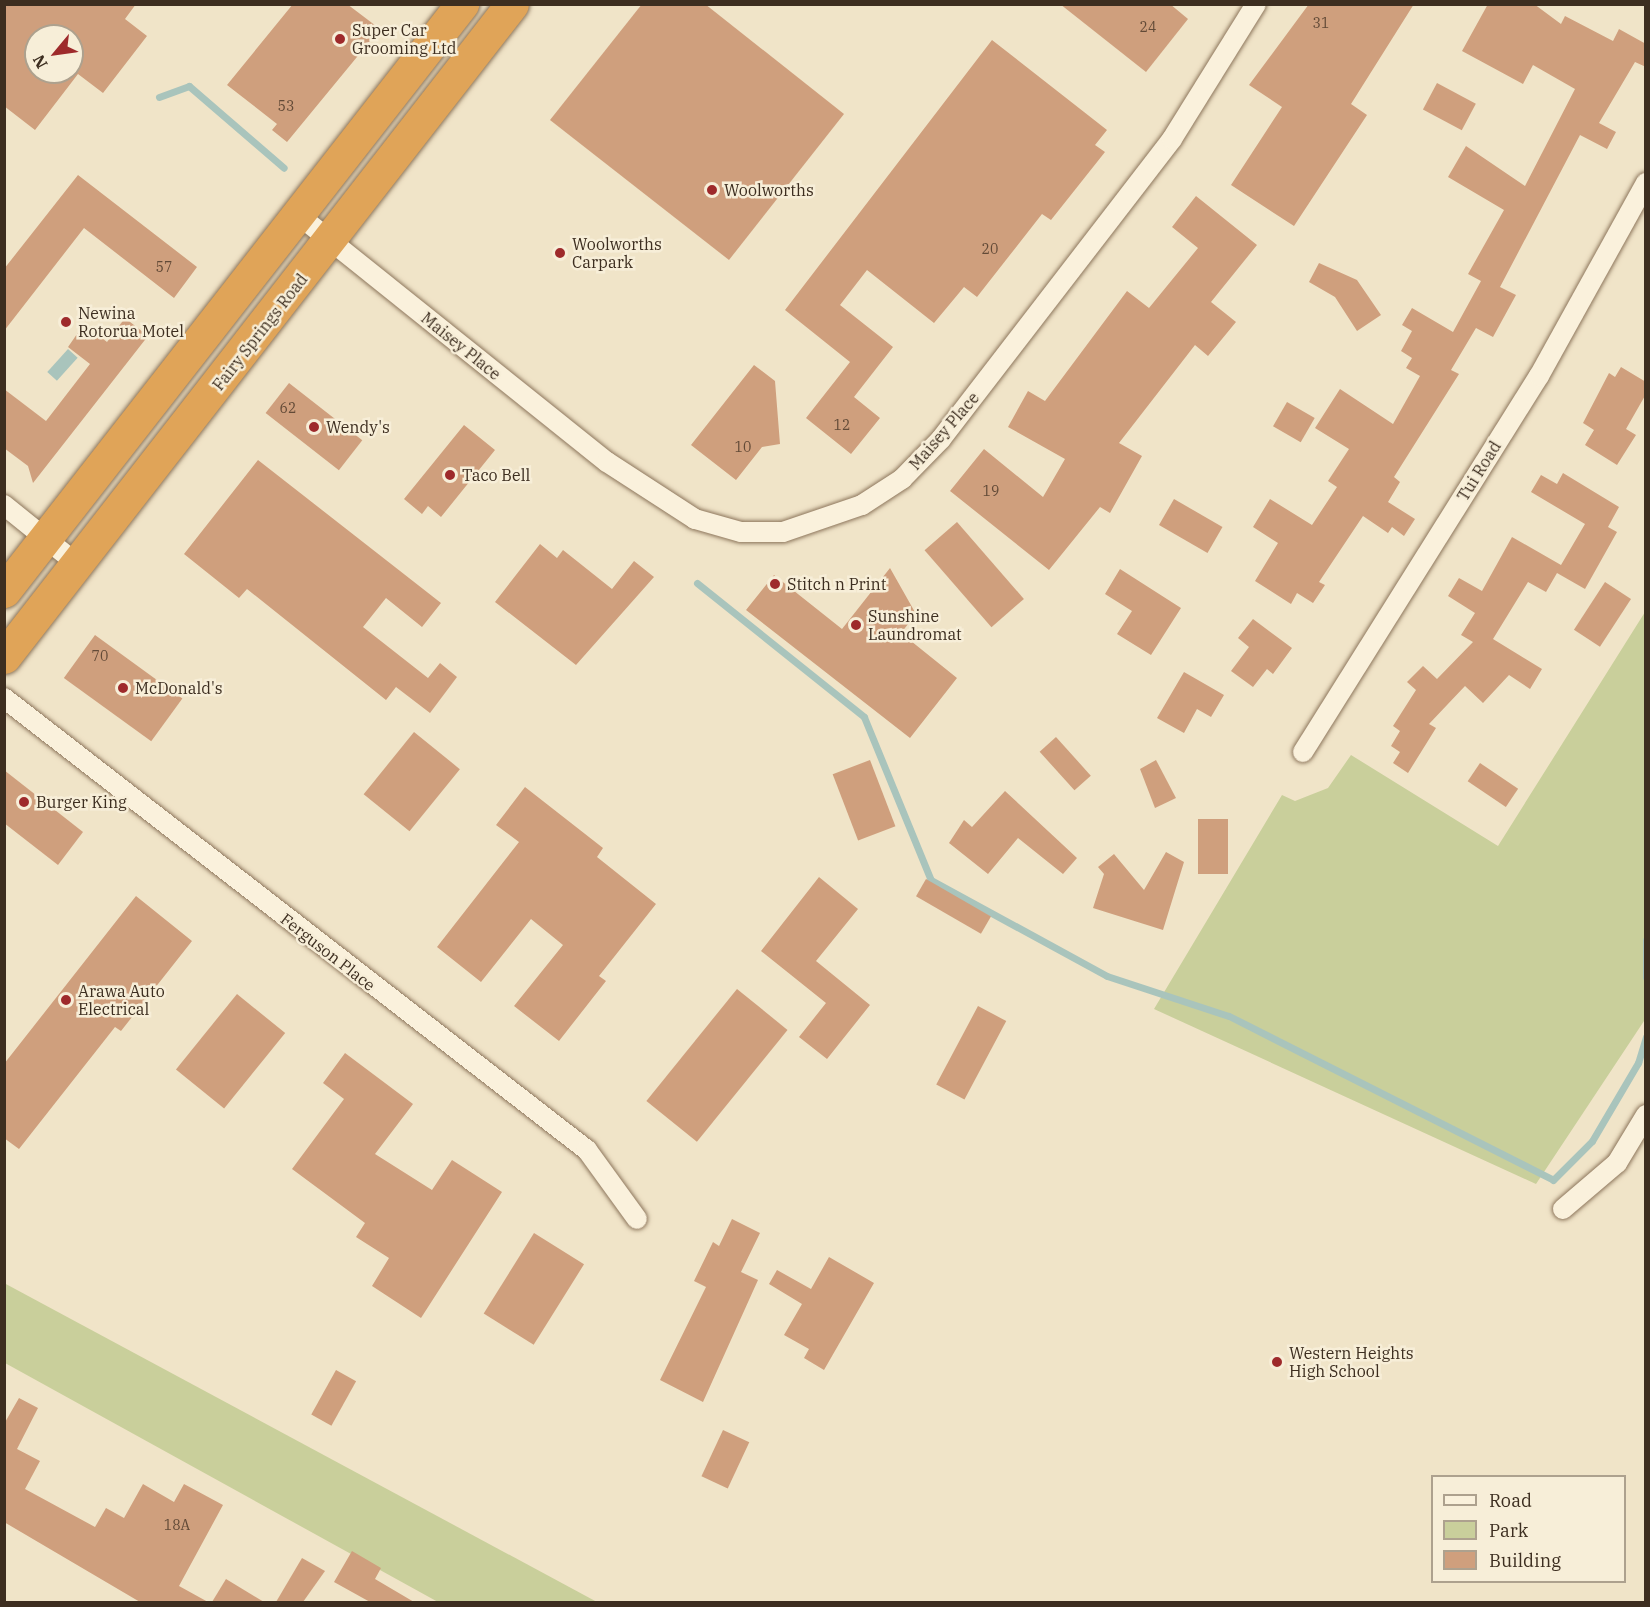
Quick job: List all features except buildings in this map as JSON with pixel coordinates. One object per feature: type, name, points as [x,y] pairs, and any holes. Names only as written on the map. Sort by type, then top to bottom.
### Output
[{"type":"highway","points":[[4,591],[301,217],[462,4]]},
{"type":"highway","name":"Fairy Springs Road","points":[[4,657],[330,241],[512,4]]},
{"type":"street","name":"Maisey Place","points":[[301,217],[607,462],[695,519],[741,532],[783,532],[820,523],[902,479],[941,439],[1172,139],[1256,4]]},
{"type":"street","name":"Tui Road","points":[[1303,752],[1539,376],[1646,183]]},
{"type":"street","points":[[4,506],[77,564]]},
{"type":"street","name":"Ferguson Place","points":[[4,698],[587,1150],[637,1220]]},
{"type":"street","points":[[1563,1209],[1617,1163],[1646,1115]]},
{"type":"green space","points":[[1645,612],[1644,1021],[1536,1184],[1154,1009],[1282,795],[1295,801],[1328,788],[1351,755],[1498,846]]},
{"type":"green space","points":[[4,1283],[597,1602],[438,1602],[5,1363]]},
{"type":"water","points":[[68,349],[78,358],[57,381],[47,372]]},
{"type":"waterway","points":[[159,97],[189,86],[284,168]]},
{"type":"waterway","points":[[697,583],[864,717],[931,880],[1107,976],[1229,1016],[1553,1180],[1592,1141],[1638,1063],[1646,1036]]},
{"type":"waterway","points":[[1646,940],[1646,977]]},
{"type":"place","name":"Super Car Grooming Ltd","points":[[340,39]]},
{"type":"place","name":"Woolworths","points":[[712,190]]},
{"type":"place","name":"Woolworths Carpark","points":[[560,253]]},
{"type":"place","name":"Newina Rotorua Motel","points":[[66,322]]},
{"type":"place","name":"Wendy's","points":[[314,427]]},
{"type":"place","name":"Taco Bell","points":[[450,475]]},
{"type":"place","name":"Stitch n Print","points":[[775,584]]},
{"type":"place","name":"Sunshine Laundromat","points":[[856,625]]},
{"type":"place","name":"McDonald's","points":[[123,688]]},
{"type":"place","name":"Burger King","points":[[24,802]]},
{"type":"place","name":"Arawa Auto Electrical","points":[[66,1000]]},
{"type":"place","name":"Western Heights High School","points":[[1277,1362]]}]
